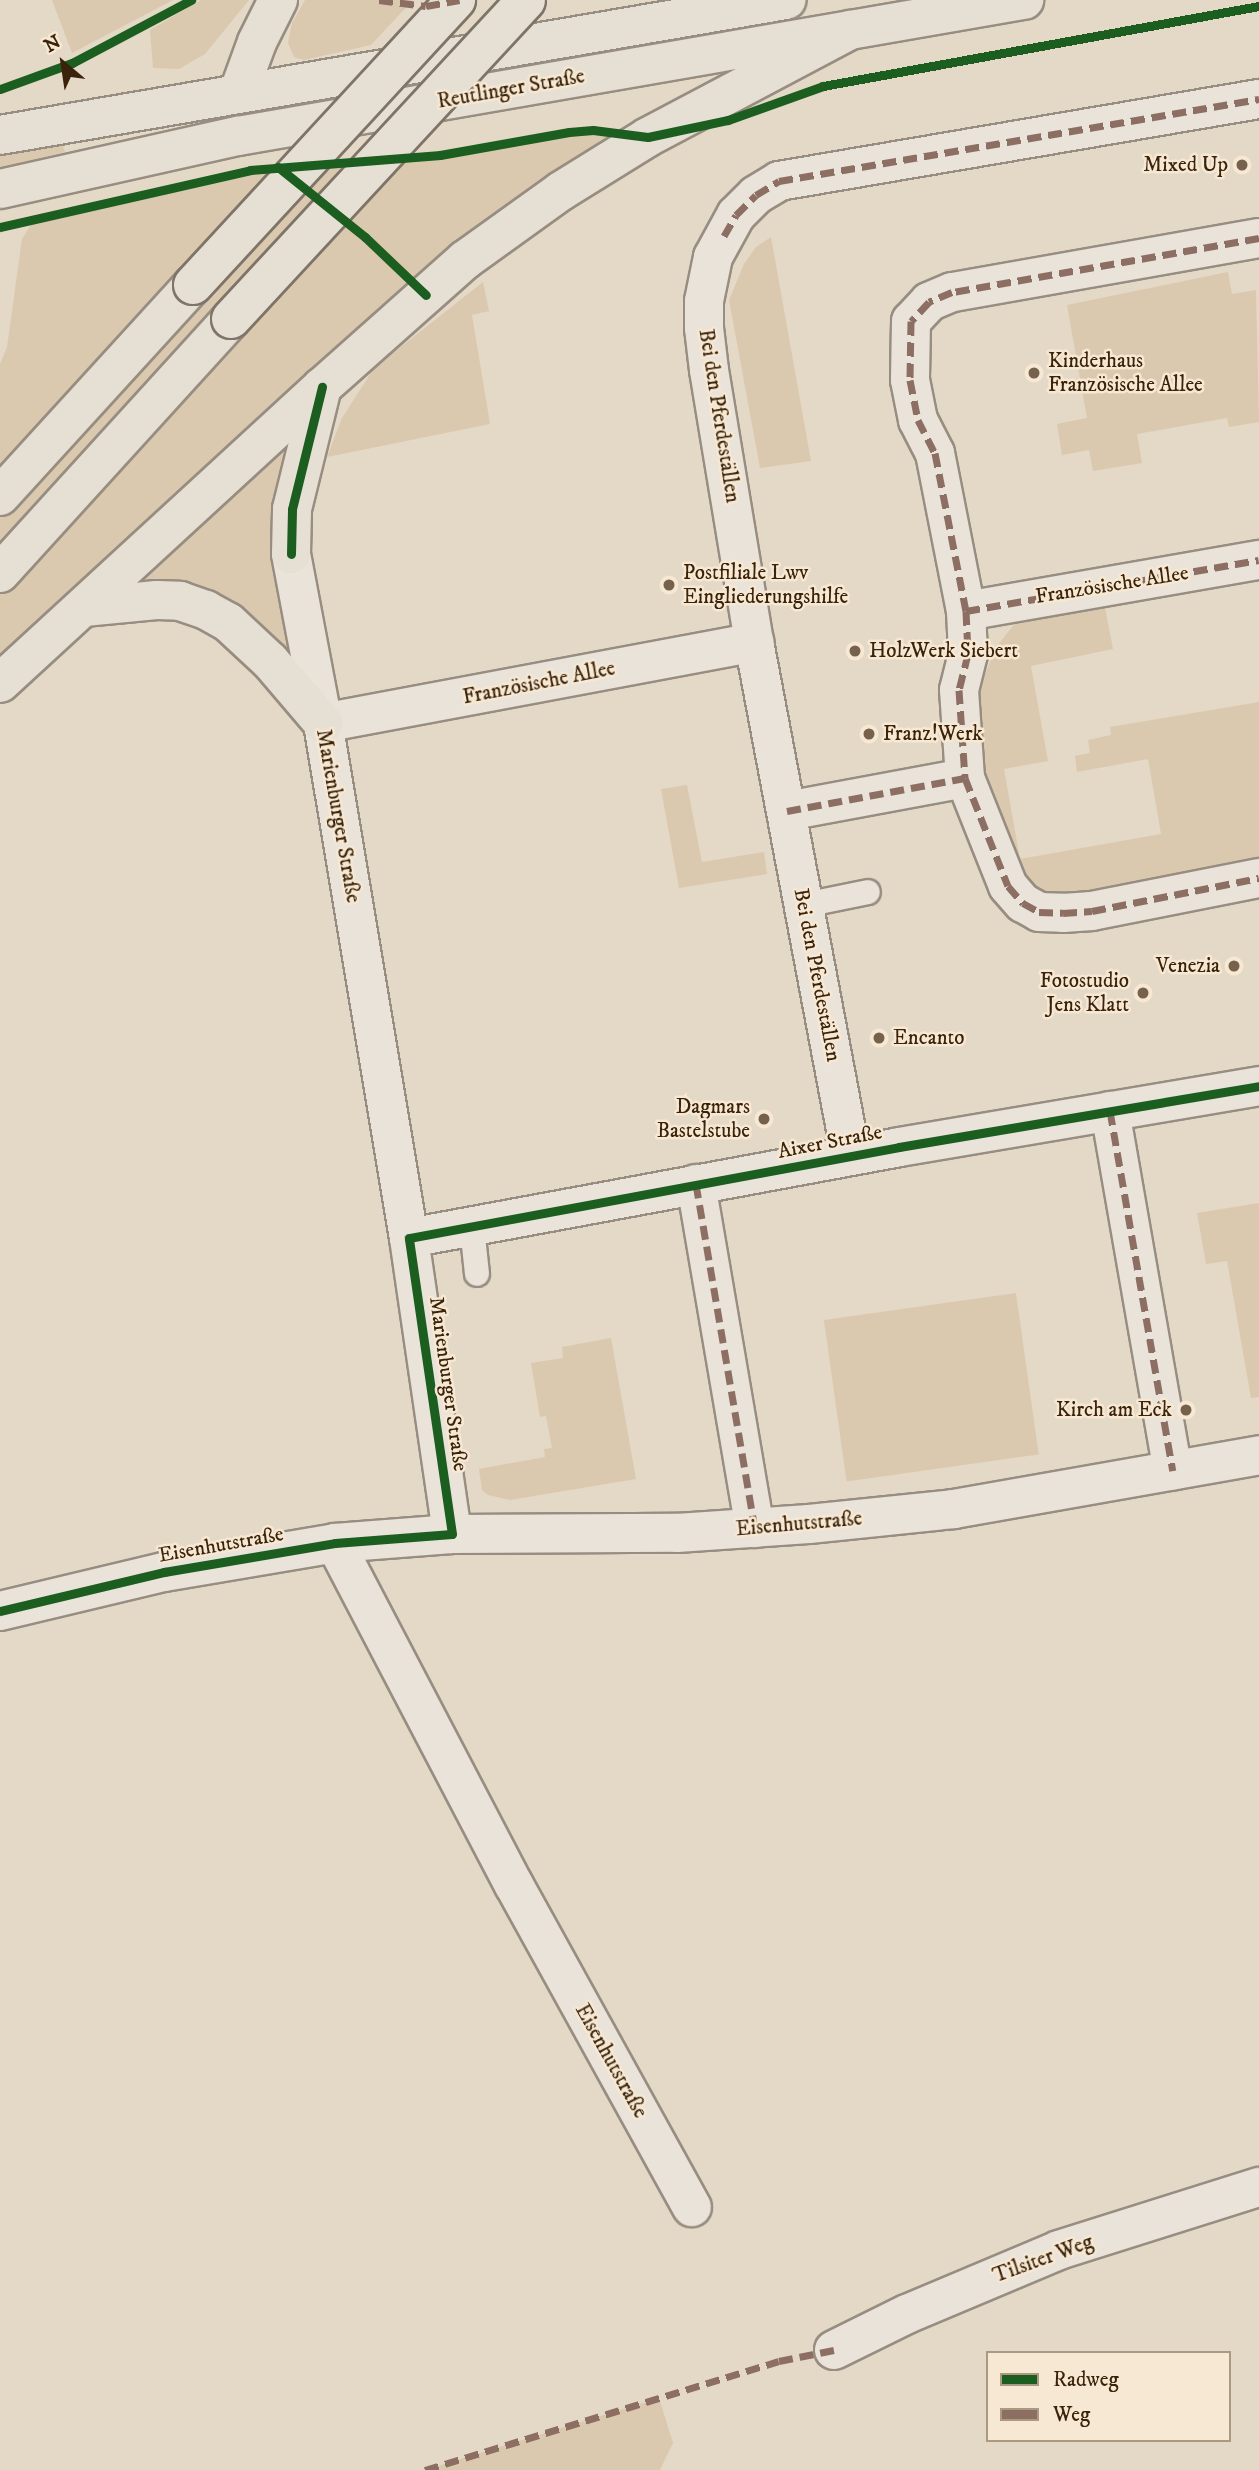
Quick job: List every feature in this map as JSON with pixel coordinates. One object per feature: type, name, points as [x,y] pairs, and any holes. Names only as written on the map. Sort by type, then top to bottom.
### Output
[{"type":"main road","points":[[238,94],[257,42],[278,0]]},
{"type":"main road","points":[[0,496],[456,0]]},
{"type":"main road","points":[[0,573],[526,0]]},
{"type":"main road","name":"Reutlinger Straße","points":[[0,135],[786,0]]},
{"type":"main road","name":"Reutlinger Straße","points":[[0,189],[239,136],[1024,0]]},
{"type":"main road","points":[[0,683],[322,387],[465,260],[561,191],[648,137],[850,30]]},
{"type":"main road","points":[[291,554],[292,509],[322,387]]},
{"type":"main road","points":[[84,607],[157,600],[180,601],[206,610],[228,622],[270,661],[323,723]]},
{"type":"street","name":"Bei den Pferdeställen","points":[[851,1156],[754,642],[704,328],[707,279],[713,257],[736,215],[756,195],[779,181],[1259,99]]},
{"type":"street","points":[[1259,238],[953,292],[929,302],[911,321],[910,380],[918,420],[935,453],[966,611],[968,654],[959,690],[965,778],[1007,886],[1038,912],[1092,911],[1259,878]]},
{"type":"street","name":"Marienburger Straße","points":[[291,554],[323,723],[409,1238],[452,1534]]},
{"type":"street","name":"Französische Allee","points":[[966,611],[1259,561]]},
{"type":"street","name":"Französische Allee","points":[[323,723],[754,642]]},
{"type":"street","points":[[787,811],[965,778]]},
{"type":"street","name":"Aixer Straße","points":[[409,1238],[851,1156],[1259,1086]]},
{"type":"street","points":[[1110,1111],[1173,1471]]},
{"type":"street","points":[[696,1184],[755,1528]]},
{"type":"street","name":"Eisenhutstraße","points":[[0,1611],[164,1572],[335,1543],[452,1534],[677,1533],[755,1528],[954,1509],[1259,1455]]},
{"type":"street","name":"Eisenhutstraße","points":[[335,1543],[514,1885],[692,2207]]},
{"type":"street","name":"Tilsiter Weg","points":[[834,2350],[907,2314],[1059,2250],[1259,2187]]},
{"type":"lane","points":[[804,905],[868,892]]},
{"type":"lane","points":[[472,1227],[477,1273]]},
{"type":"shaded area","points":[[52,0],[173,0],[72,53]]},
{"type":"shaded area","points":[[201,0],[249,0],[205,54],[179,69],[153,68],[150,30]]},
{"type":"shaded area","points":[[305,0],[413,0],[371,45],[304,60],[294,57],[288,43],[292,23]]},
{"type":"shaded area","points":[[593,130],[626,133],[322,387],[296,491],[323,723],[228,622],[84,607],[0,683],[0,364],[7,347],[22,239],[34,220],[250,170],[440,155]]},
{"type":"shaded area","points":[[62,143],[65,152],[0,168],[0,154]]},
{"type":"shaded area","points":[[771,237],[811,461],[760,468],[729,300],[744,264],[756,247]]},
{"type":"shaded area","points":[[1228,272],[1232,294],[1256,290],[1259,422],[1229,427],[1227,418],[1137,434],[1142,463],[1093,471],[1089,450],[1062,455],[1057,424],[1087,418],[1067,305]]},
{"type":"shaded area","points":[[483,282],[489,311],[472,315],[490,424],[327,457],[342,418],[374,368]]},
{"type":"shaded area","points":[[1101,587],[1113,649],[1031,666],[1048,761],[1004,769],[1020,859],[1161,834],[1148,759],[1077,772],[1075,756],[1090,753],[1088,740],[1111,735],[1110,727],[1259,702],[1259,869],[1090,901],[1026,890],[964,768],[976,695],[997,646],[1016,622],[1037,605]]},
{"type":"shaded area","points":[[687,785],[702,862],[764,852],[767,874],[679,888],[661,789]]},
{"type":"shaded area","points":[[1259,1203],[1259,1397],[1251,1398],[1227,1261],[1206,1264],[1197,1213]]},
{"type":"shaded area","points":[[1016,1293],[1039,1454],[847,1481],[824,1320]]},
{"type":"shaded area","points":[[611,1338],[636,1479],[510,1500],[488,1495],[482,1490],[479,1469],[545,1457],[544,1449],[552,1448],[546,1416],[540,1417],[531,1363],[563,1358],[562,1347]]},
{"type":"shaded area","points":[[659,2398],[673,2443],[660,2470],[425,2470]]},
{"type":"marked path","points":[[379,0],[426,6],[459,0]]},
{"type":"marked path","points":[[724,236],[736,215],[756,195],[779,181],[1259,99]]},
{"type":"marked path","points":[[1259,238],[952,292],[929,302],[911,321],[910,380],[918,420],[935,453],[966,611],[968,654],[959,690],[965,778],[1008,886],[1023,903],[1039,912],[1063,913],[1092,911],[1259,878]]},
{"type":"marked path","points":[[966,611],[1259,560]]},
{"type":"marked path","points":[[787,811],[965,778]]},
{"type":"marked path","points":[[1110,1111],[1173,1471]]},
{"type":"marked path","points":[[696,1184],[755,1528]]},
{"type":"marked path","points":[[425,2470],[779,2361],[834,2350]]},
{"type":"cycle path","points":[[0,89],[72,63],[191,0]]},
{"type":"cycle path","points":[[0,227],[250,170],[440,155],[593,130],[648,137],[728,120],[823,86],[1259,6]]},
{"type":"cycle path","points":[[278,167],[365,237],[426,295]]},
{"type":"cycle path","points":[[291,554],[292,509],[322,387]]},
{"type":"cycle path","points":[[0,1611],[164,1572],[335,1543],[452,1534],[409,1238],[899,1147],[1259,1086]]},
{"type":"place","name":"Mixed Up","points":[[1242,165]]},
{"type":"place","name":"Kinderhaus Französische Allee","points":[[1034,373]]},
{"type":"place","name":"Postfiliale Lwv Eingliederungshilfe","points":[[669,585]]},
{"type":"place","name":"HolzWerk Siebert","points":[[855,651]]},
{"type":"place","name":"Franz!Werk","points":[[869,734]]},
{"type":"place","name":"Venezia","points":[[1234,966]]},
{"type":"place","name":"Fotostudio Jens Klatt","points":[[1143,993]]},
{"type":"place","name":"Encanto","points":[[879,1038]]},
{"type":"place","name":"Dagmars Bastelstube","points":[[764,1119]]},
{"type":"place","name":"Kirch am Eck","points":[[1186,1410]]}]
